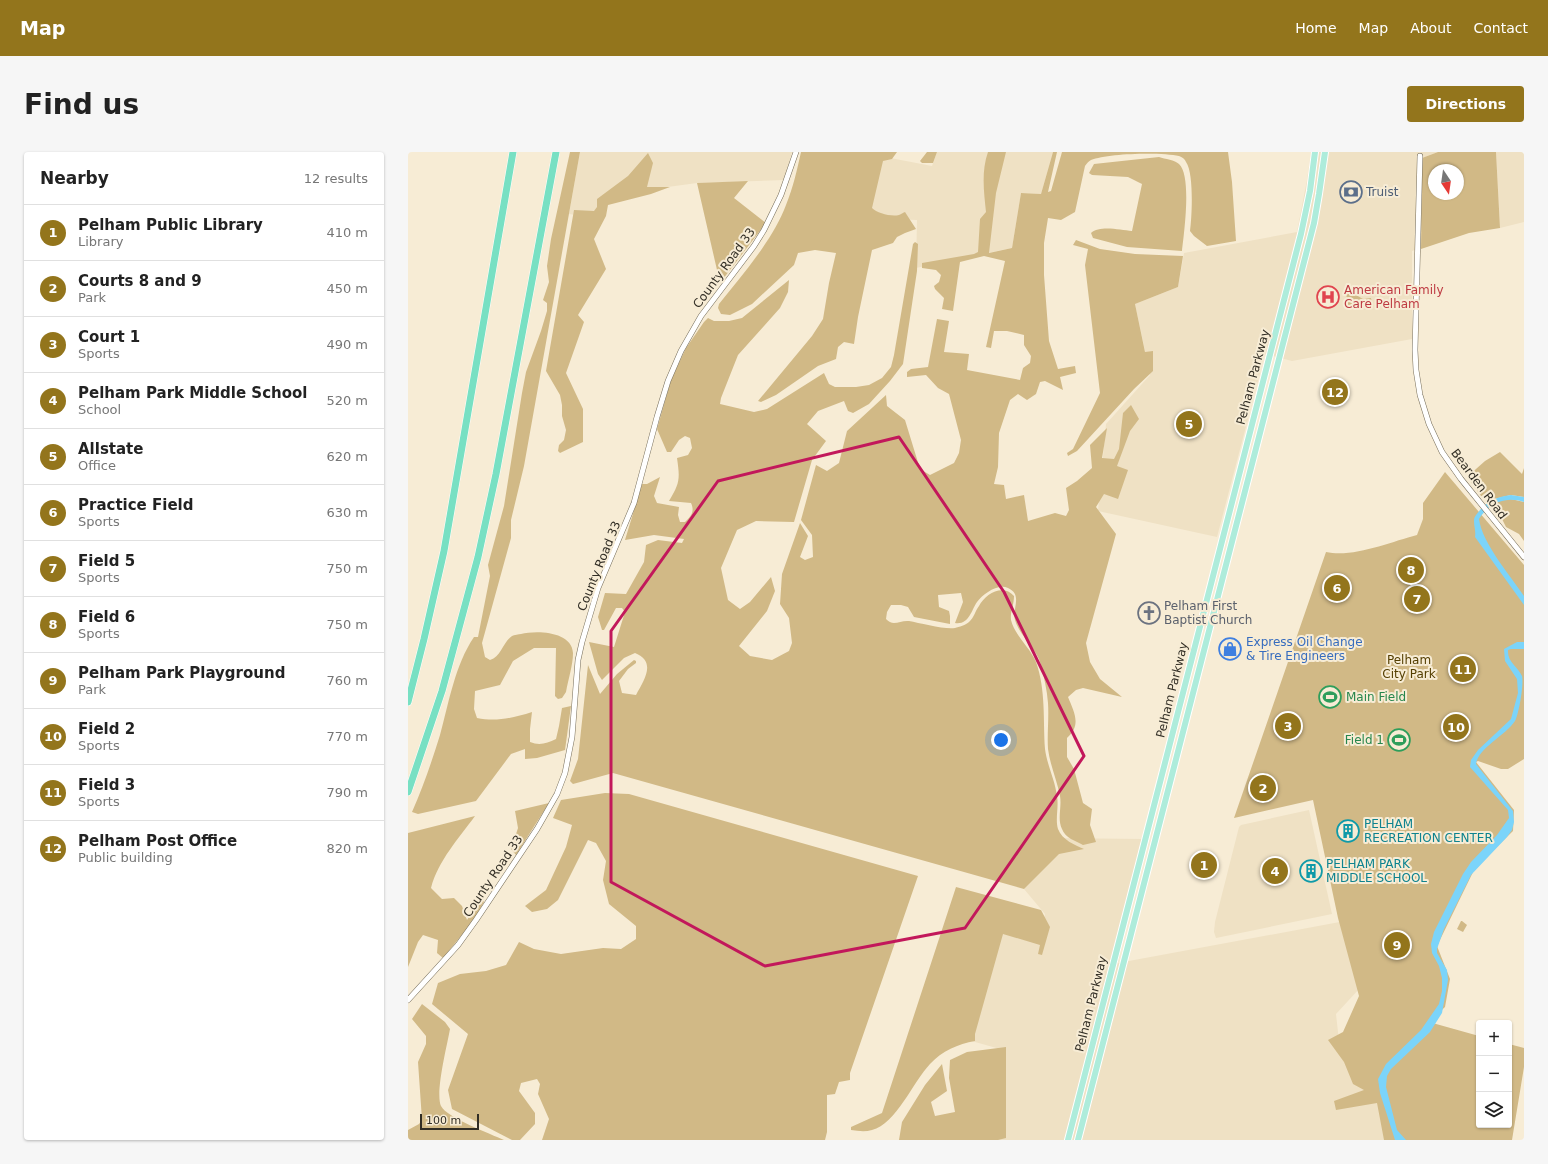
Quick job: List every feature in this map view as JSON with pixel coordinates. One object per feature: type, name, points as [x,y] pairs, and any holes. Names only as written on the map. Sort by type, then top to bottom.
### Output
[{"type":"highway","points":[[408,702],[444,551],[513,152]]},
{"type":"highway","points":[[408,792],[442,691],[478,557],[496,474],[556,152]]},
{"type":"main road","name":"Pelham Parkway","points":[[1068,1140],[1301,234],[1314,168],[1315,152]]},
{"type":"main road","name":"Pelham Parkway","points":[[1078,1140],[1310,236],[1324,166],[1325,152]]},
{"type":"main road","points":[[1314,168],[1324,166]]},
{"type":"main road","points":[[1301,234],[1310,236]]},
{"type":"main road","points":[[1277,327],[1286,330]]},
{"type":"main road","points":[[1268,361],[1277,364]]},
{"type":"main road","points":[[1253,419],[1262,421]]},
{"type":"main road","points":[[1224,531],[1233,533]]},
{"type":"main road","points":[[1210,585],[1220,585]]},
{"type":"main road","points":[[1197,635],[1206,638]]},
{"type":"main road","points":[[1176,718],[1185,720]]},
{"type":"main road","points":[[1157,790],[1166,797]]},
{"type":"main road","points":[[1145,839],[1155,838]]},
{"type":"main road","points":[[1114,958],[1125,958]]},
{"type":"main road","points":[[1093,1039],[1105,1032]]},
{"type":"main road","points":[[1086,1070],[1095,1072]]},
{"type":"main road","points":[[1073,1118],[1082,1121]]},
{"type":"street","name":"County Road 33","points":[[408,1000],[454,949],[473,924],[537,829],[557,794],[565,774],[572,737],[578,660],[582,642],[598,588],[628,522],[668,381],[681,352],[701,316],[754,246],[764,230],[781,195],[796,152]]},
{"type":"street","name":"Bearden Road","points":[[1420,156],[1415,350],[1418,388],[1429,424],[1442,452],[1461,479],[1524,557]]},
{"type":"highlighted area","points":[[899,437],[1004,592],[1084,756],[965,928],[765,966],[611,882],[611,631],[718,481]]},
{"type":"shaded area","points":[[580,152],[792,152],[784,180],[697,183],[631,192],[602,202],[598,218],[569,214]]},
{"type":"shaded area","points":[[937,152],[1053,152],[1041,194],[1021,193],[1012,248],[916,268],[917,220],[868,218],[880,156],[932,166]]},
{"type":"shaded area","points":[[1311,152],[1438,152],[1422,158],[1421,248],[1412,251],[1412,339],[1292,361],[1265,354],[1217,537],[1098,511],[1106,424],[1150,375],[1135,304],[1178,287],[1184,253],[1297,232]]},
{"type":"shaded area","points":[[1496,152],[1524,152],[1524,222],[1500,228]]},
{"type":"shaded area","name":"PELHAM PARK MIDDLE SCHOOL","points":[[1309,810],[1332,914],[1216,938],[1214,932],[1215,922],[1239,827],[1241,825]]},
{"type":"shaded area","points":[[1049,838],[1145,839],[1118,963],[1345,921],[1360,988],[1336,1014],[1339,1041],[1368,1075],[1393,1140],[940,1140],[1000,1049],[968,1040],[999,930],[1039,940],[1045,914],[1024,889]]},
{"type":"green space","points":[[570,152],[580,152],[524,466],[511,520],[511,538],[482,643],[485,657],[490,660],[497,656],[506,642],[513,636],[544,632],[560,636],[567,640],[573,653],[572,662],[566,692],[562,698],[558,699],[555,696],[556,648],[534,648],[513,661],[500,685],[475,691],[474,709],[477,718],[491,720],[511,718],[532,712],[530,742],[540,744],[556,739],[562,708],[571,706],[565,750],[537,758],[525,759],[525,749],[511,754],[476,801],[418,814],[412,812],[424,784],[437,745],[457,672],[467,648],[474,637],[478,637],[490,576],[488,565],[504,506],[526,372],[547,311],[547,303],[543,300],[549,282],[547,266],[551,239]]},
{"type":"green space","points":[[801,152],[897,152],[892,159],[883,161],[872,208],[888,215],[900,215],[905,212],[916,229],[897,237],[893,243],[872,250],[854,344],[844,342],[838,347],[836,359],[818,366],[776,395],[761,402],[758,401],[812,336],[823,319],[836,253],[815,250],[798,253],[794,265],[752,304],[730,315],[721,314],[718,308],[719,304],[765,244],[780,218],[791,192]]},
{"type":"green space","points":[[927,152],[937,152],[933,163],[922,163],[920,161]]},
{"type":"green space","points":[[988,152],[1006,152],[996,193],[989,253],[1012,248],[1021,193],[1041,194],[1053,152],[1057,152],[1048,192],[1051,191],[1062,152],[1228,152],[1232,182],[1236,241],[1207,246],[1190,231],[1192,206],[1190,175],[1186,161],[1182,158],[1179,156],[1160,154],[1135,154],[1099,158],[1091,160],[1086,164],[1075,212],[1061,220],[1048,218],[1044,243],[1044,275],[1049,341],[1058,369],[1075,366],[1076,373],[1060,377],[1063,390],[1045,381],[1040,382],[1036,394],[1027,400],[1018,394],[1010,400],[999,433],[998,467],[994,484],[1004,485],[1006,499],[1024,495],[1028,521],[1055,513],[1066,516],[1069,510],[1066,488],[1092,468],[1090,445],[1107,428],[1102,458],[1114,459],[1119,449],[1123,413],[1131,405],[1139,419],[1130,431],[1117,466],[1128,470],[1118,499],[1104,494],[1096,507],[1116,534],[1086,643],[1090,662],[1100,679],[1122,697],[1083,688],[1076,690],[1068,697],[1074,713],[1075,723],[1072,733],[1067,738],[1067,757],[1074,769],[1083,803],[1092,809],[1090,825],[1096,842],[1083,845],[1071,839],[1063,832],[1060,817],[1060,796],[1048,749],[1048,703],[1041,665],[1036,653],[1017,626],[1014,615],[1016,602],[1015,594],[1008,588],[1004,587],[995,588],[983,596],[977,602],[969,617],[964,622],[955,623],[963,602],[961,593],[938,595],[939,607],[949,611],[950,624],[914,617],[908,607],[901,605],[891,605],[887,612],[886,619],[891,623],[909,621],[939,627],[955,628],[968,623],[985,598],[990,594],[1000,590],[1005,590],[1014,596],[1011,620],[1013,626],[1036,662],[1041,683],[1044,705],[1045,749],[1057,796],[1058,829],[1062,836],[1073,844],[1084,849],[1059,854],[1024,889],[613,773],[573,784],[570,781],[578,759],[588,665],[600,694],[617,674],[634,660],[636,663],[628,669],[619,681],[622,693],[636,695],[647,672],[646,661],[635,653],[624,658],[602,680],[598,674],[589,642],[614,647],[625,612],[622,608],[616,608],[604,630],[602,630],[598,617],[605,593],[626,594],[644,562],[646,545],[658,540],[682,543],[684,539],[654,535],[625,540],[642,484],[647,484],[660,477],[654,496],[657,503],[679,507],[678,515],[680,522],[685,522],[692,514],[693,509],[691,503],[669,501],[678,481],[679,471],[677,458],[688,455],[692,448],[690,438],[685,436],[679,440],[671,452],[667,452],[657,429],[671,380],[686,348],[708,318],[714,321],[729,321],[742,318],[789,280],[788,292],[780,308],[738,355],[720,404],[754,412],[767,409],[824,373],[829,384],[835,387],[856,387],[869,385],[882,378],[891,367],[913,244],[915,242],[918,244],[917,271],[903,364],[869,404],[853,413],[848,411],[844,401],[818,411],[807,424],[826,441],[812,460],[794,522],[756,521],[737,530],[721,568],[728,600],[740,609],[750,602],[771,577],[775,591],[767,611],[739,646],[750,656],[772,660],[789,651],[792,643],[789,618],[780,604],[782,574],[800,523],[808,536],[800,557],[805,560],[813,557],[812,535],[801,520],[816,465],[827,471],[839,463],[847,431],[886,395],[887,406],[905,420],[920,469],[930,475],[954,463],[959,453],[961,440],[949,394],[938,388],[926,375],[907,377],[907,372],[911,369],[928,367],[937,319],[949,321],[944,352],[969,354],[967,370],[1020,380],[1023,368],[1030,363],[1031,356],[1024,345],[1024,335],[1007,331],[994,331],[991,348],[986,347],[1005,261],[984,256],[960,262],[953,311],[942,309],[944,298],[934,286],[939,282],[941,275],[936,270],[922,268],[922,263],[978,252],[980,219],[986,212],[984,167]]},
{"type":"green space","points":[[1438,152],[1496,152],[1500,228],[1469,233],[1421,249],[1422,158]]},
{"type":"green space","points":[[648,153],[653,163],[647,187],[670,187],[651,194],[608,205],[606,216],[594,239],[606,269],[578,315],[584,322],[566,373],[583,409],[583,442],[560,453],[558,451],[559,445],[564,440],[566,430],[562,416],[562,405],[560,395],[546,371],[574,210],[594,211],[597,207],[597,199],[628,176]]},
{"type":"green space","points":[[1159,157],[1179,164],[1183,170],[1186,205],[1182,251],[1127,247],[1093,238],[1091,233],[1100,229],[1132,231],[1142,184],[1128,177],[1092,175],[1089,173],[1094,164]]},
{"type":"green space","points":[[748,181],[734,198],[766,223],[720,283],[697,183]]},
{"type":"green space","points":[[1076,240],[1100,249],[1135,254],[1183,256],[1178,287],[1135,304],[1145,352],[1153,351],[1153,371],[1134,389],[1077,451],[1068,456],[1067,453],[1073,449],[1100,393],[1085,265],[1088,249],[1073,245]]},
{"type":"green space","points":[[1349,291],[1363,299],[1371,298],[1372,304],[1348,308],[1347,305],[1349,299],[1346,296]]},
{"type":"green space","points":[[1500,452],[1522,474],[1524,468],[1524,497],[1511,495],[1494,499],[1481,496],[1467,477],[1485,461]]},
{"type":"green space","name":"Pelham City Park","points":[[1445,472],[1524,565],[1524,759],[1508,769],[1501,769],[1478,761],[1476,762],[1514,810],[1513,831],[1475,868],[1437,946],[1450,979],[1445,1007],[1429,1022],[1476,1035],[1476,1128],[1512,1128],[1512,1045],[1524,1048],[1524,1067],[1512,1140],[1384,1140],[1377,1103],[1336,1110],[1334,1101],[1364,1090],[1353,1084],[1344,1062],[1328,1040],[1343,1032],[1359,996],[1338,918],[1313,800],[1234,818],[1326,552],[1348,553],[1360,551],[1417,535],[1423,519],[1423,503]]},
{"type":"green space","points":[[1503,499],[1524,502],[1524,541],[1519,534],[1506,527],[1498,511],[1494,512],[1491,506]]},
{"type":"green space","points":[[605,793],[629,794],[918,876],[850,1073],[850,1080],[839,1082],[835,1094],[827,1095],[827,1132],[825,1140],[542,1140],[549,1119],[538,1094],[540,1084],[537,1079],[521,1083],[519,1091],[535,1113],[535,1124],[520,1140],[512,1140],[452,1109],[448,1090],[468,1034],[432,1004],[438,983],[460,974],[486,971],[506,965],[519,942],[534,949],[561,954],[603,948],[621,949],[636,939],[636,926],[609,904],[603,880],[606,861],[596,843],[588,840],[558,900],[547,909],[532,912],[525,906],[546,890],[566,847],[572,825],[553,818],[561,800]]},
{"type":"green space","points":[[549,803],[516,855],[511,849],[518,828],[515,811]]},
{"type":"green space","points":[[475,816],[444,859],[434,878],[431,888],[442,899],[454,898],[462,906],[467,920],[481,898],[484,902],[474,920],[443,958],[437,953],[438,940],[423,935],[418,942],[408,967],[408,833]]},
{"type":"green space","points":[[956,887],[1041,910],[1050,927],[1042,955],[1038,954],[1040,945],[1003,934],[975,1034],[975,1041],[962,1044],[935,1059],[924,1072],[904,1102],[889,1120],[881,1126],[867,1131],[851,1130],[851,1127],[882,1113]]},
{"type":"green space","points":[[1461,921],[1467,925],[1463,932],[1457,929]]},
{"type":"green space","points":[[422,1004],[445,1022],[450,1029],[440,1080],[439,1091],[441,1106],[452,1116],[504,1140],[408,1140],[408,1130],[419,1124],[422,1120],[418,1062],[426,1044],[426,1036],[412,1019]]},
{"type":"green space","points":[[1006,1047],[1006,1138],[998,1140],[899,1140],[902,1122],[925,1085],[942,1064],[947,1091],[931,1102],[935,1116],[955,1112],[949,1078],[950,1060],[967,1052]]},
{"type":"water","points":[[1511,495],[1524,497],[1524,502],[1511,500],[1498,502],[1483,513],[1479,519],[1485,538],[1504,569],[1524,596],[1524,605],[1475,537],[1474,519],[1480,510],[1494,500]]},
{"type":"water","points":[[1517,642],[1524,642],[1524,649],[1511,649],[1508,650],[1508,654],[1509,658],[1522,676],[1522,692],[1517,717],[1511,726],[1482,752],[1476,764],[1513,811],[1514,822],[1512,830],[1507,837],[1471,875],[1444,929],[1437,949],[1437,953],[1447,970],[1448,980],[1442,1013],[1430,1032],[1391,1069],[1387,1076],[1386,1087],[1397,1130],[1406,1140],[1395,1140],[1380,1093],[1378,1079],[1386,1064],[1421,1030],[1439,1004],[1442,991],[1442,978],[1439,966],[1432,953],[1431,944],[1434,932],[1463,874],[1471,862],[1497,835],[1509,818],[1508,810],[1470,767],[1471,760],[1478,750],[1511,719],[1518,693],[1517,679],[1505,661],[1504,649]]},
{"type":"place","name":"Truist","points":[[1351,192]]},
{"type":"place","name":"American Family Care Pelham","points":[[1328,297]]},
{"type":"place","name":"Pelham Post Office","points":[[1335,392]]},
{"type":"place","name":"Allstate","points":[[1189,424]]},
{"type":"place","name":"Field 6","points":[[1411,570]]},
{"type":"place","name":"Practice Field","points":[[1337,588]]},
{"type":"place","name":"Field 5","points":[[1417,599]]},
{"type":"place","name":"Pelham First Baptist Church","points":[[1149,613]]},
{"type":"place","name":"Express Oil Change & Tire Engineers","points":[[1230,649]]},
{"type":"place","name":"Field 3","points":[[1463,669]]},
{"type":"place","name":"Main Field","points":[[1330,697]]},
{"type":"place","name":"Court 1","points":[[1288,726]]},
{"type":"place","name":"Field 2","points":[[1456,727]]},
{"type":"place","name":"Field 1","points":[[1399,740]]},
{"type":"place","name":"Courts 8 and 9","points":[[1263,788]]},
{"type":"place","name":"PELHAM RECREATION CENTER","points":[[1348,831]]},
{"type":"place","name":"Pelham Public Library","points":[[1204,865]]},
{"type":"place","name":"Pelham Park Middle School","points":[[1275,871]]},
{"type":"place","name":"PELHAM PARK MIDDLE SCHOOL","points":[[1311,871]]},
{"type":"place","name":"Pelham Park Playground","points":[[1397,945]]}]
